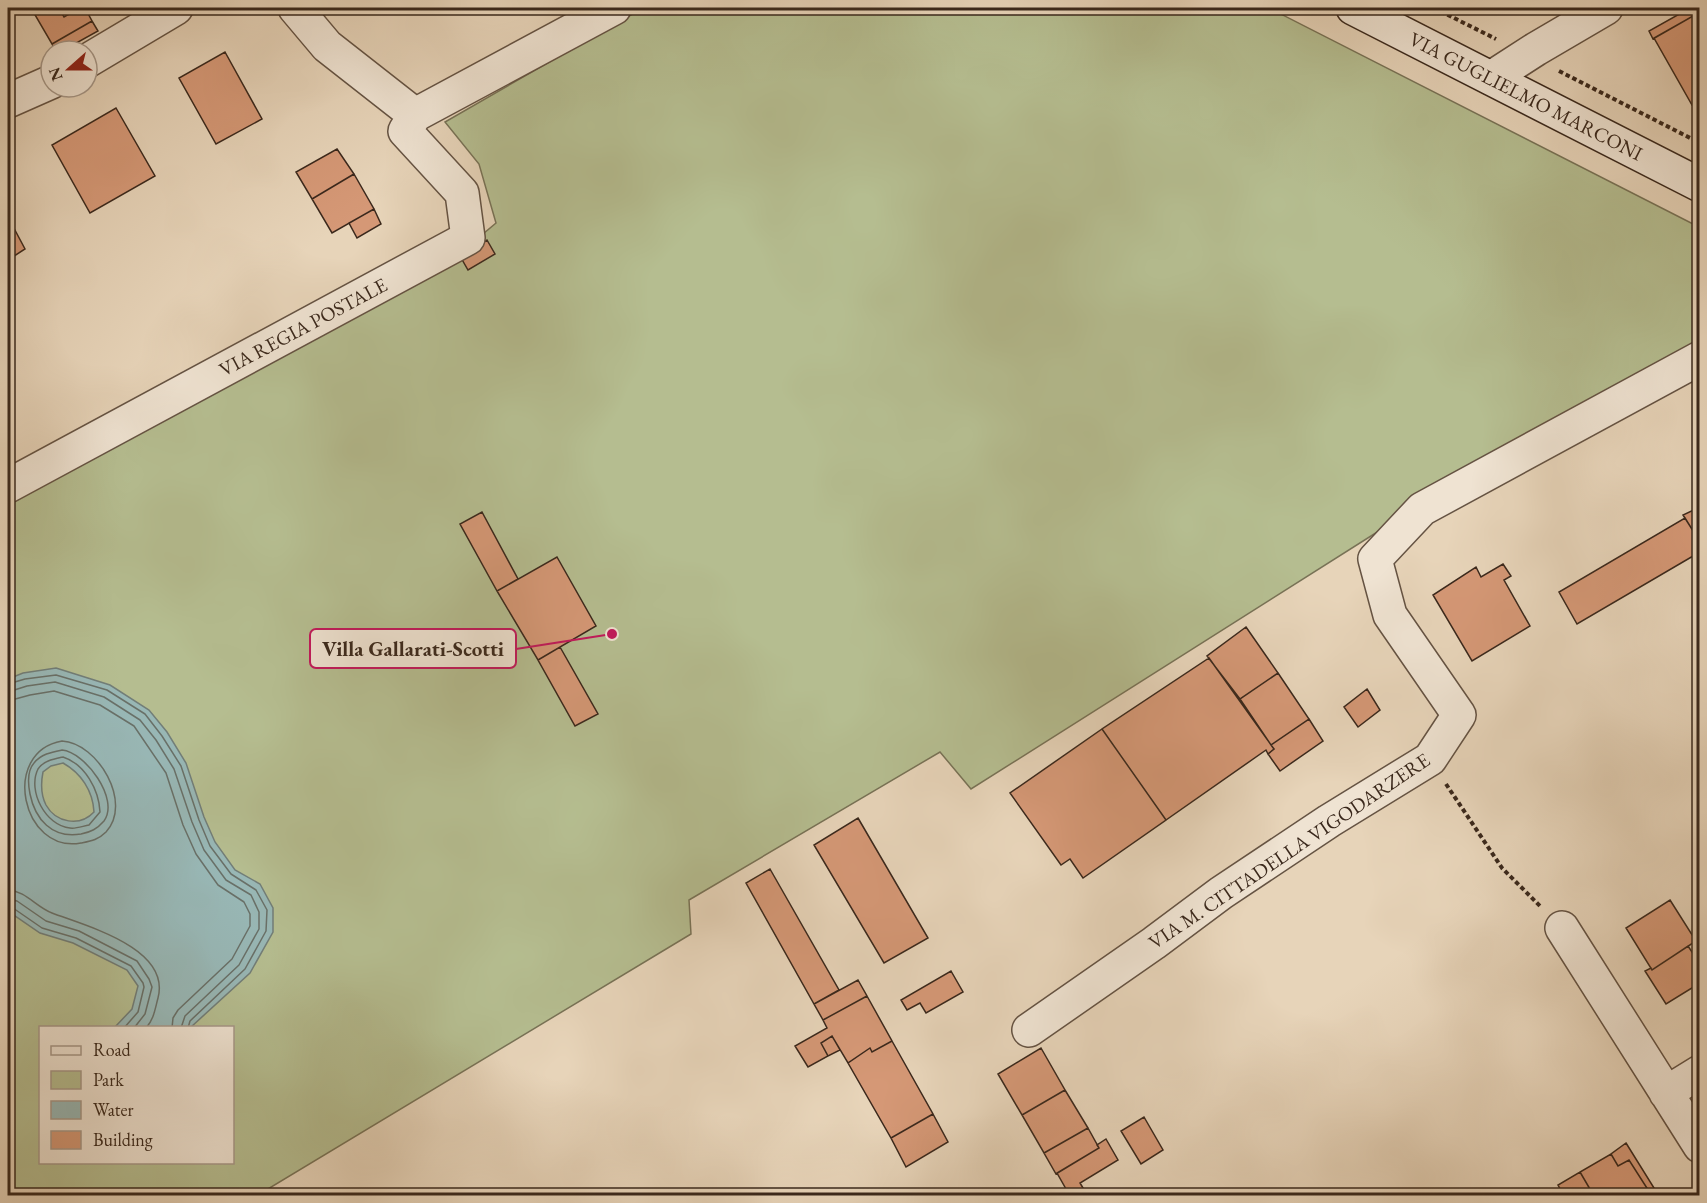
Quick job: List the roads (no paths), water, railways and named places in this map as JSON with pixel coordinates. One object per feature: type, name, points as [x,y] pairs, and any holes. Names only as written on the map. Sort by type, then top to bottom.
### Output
[{"type":"street","points":[[99,54],[176,8]]},
{"type":"street","points":[[295,8],[327,46],[415,114],[614,8]]},
{"type":"street","name":"VIA GUGLIELMO MARCONI","points":[[1353,8],[1700,185]]},
{"type":"street","points":[[1491,78],[1606,8]]},
{"type":"street","points":[[8,101],[39,87]]},
{"type":"street","name":"VIA REGIA POSTALE","points":[[8,486],[468,238],[462,193],[405,131],[415,114]]},
{"type":"street","name":"VIA M. CITTADELLA VIGODARZERE","points":[[1029,1030],[1221,893],[1329,820],[1430,759],[1459,715],[1390,615],[1375,559],[1422,509],[1700,358]]},
{"type":"street","points":[[1562,928],[1700,1146]]},
{"type":"street","points":[[1666,1093],[1700,1072]]},
{"type":"water","points":[[56,668],[110,685],[149,710],[167,732],[186,763],[215,842],[235,870],[260,884],[273,908],[273,932],[250,973],[192,1026],[116,1026],[132,1009],[138,986],[127,970],[73,943],[40,933],[8,911],[8,679],[23,673]],"holes":[[[63,763],[85,783],[94,812],[82,820],[68,821],[56,816],[46,805],[42,793],[43,772],[51,766]]]},
{"type":"place","name":"Villa Gallarati-Scotti","points":[[612,634]]}]
